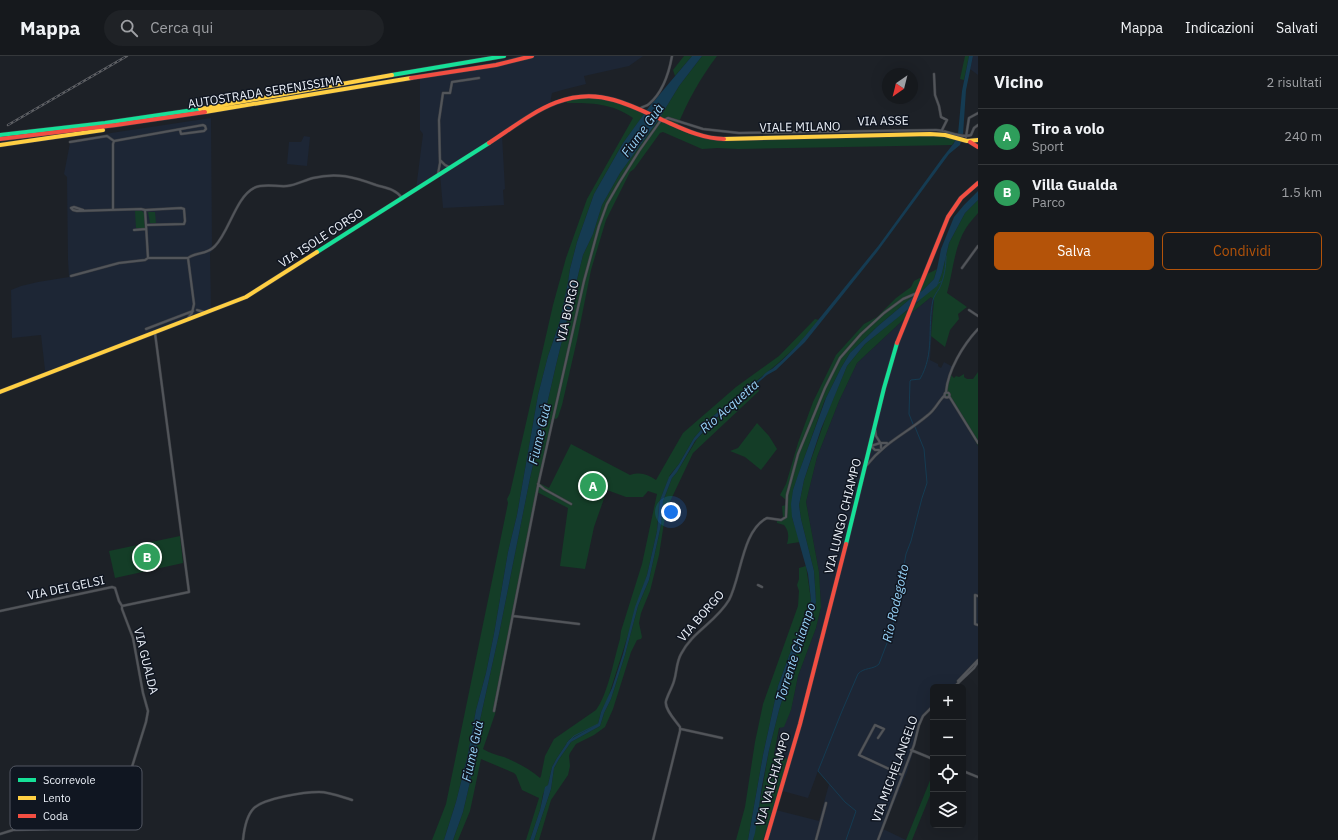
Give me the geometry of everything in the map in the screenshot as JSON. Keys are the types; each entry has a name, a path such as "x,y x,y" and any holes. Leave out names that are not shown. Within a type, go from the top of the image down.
{"main road":[{"name":"AUTOSTRADA SERENISSIMA","path":"0,135 105,123 191,110 504,56"},
{"name":"AUTOSTRADA SERENISSIMA","path":"0,139 117,126 188,115 496,65 532,56"},
{"name":"VIA ISOLE CORSO","path":"0,392 246,297 545,107 567,97 587,94 597,95 616,100 638,110"},
{"name":"VIALE MILANO","path":"638,110 695,134 720,139 930,134 978,140"},
{"path":"0,145 96,132 117,126"},
{"name":"VIALE MILANO","path":"967,139 978,147"},
{"path":"917,293 950,213 964,195 978,183"},
{"name":"VIA LUNGO CHIAMPO","path":"800,724 898,339 917,293"},
{"name":"VIA VALCHIAMPO","path":"766,840 800,724"}],"street":[{"path":"638,110 649,104 664,84 668,75 672,56"},
{"path":"934,74 935,95 941,117 947,120 942,130"},
{"path":"437,176 440,159 439,120 443,93 450,93 452,82 479,78"},
{"path":"967,139 969,118 978,113"},
{"name":"VIA ASSE","path":"662,120 668,118 703,129 739,133 942,130 967,139"},
{"name":"VIA BORGO","path":"494,711 538,484 584,281 599,226 607,204 619,183 639,151 662,120"},
{"path":"70,142 107,136 114,141 203,125 206,129 204,131 181,134 180,130"},
{"path":"967,139 971,135 974,128 978,125"},
{"path":"113,210 114,141"},
{"path":"440,159 447,166 452,166"},
{"path":"443,163 444,172"},
{"path":"439,168 444,172"},
{"path":"71,276 119,263 146,260 148,258 188,258 190,256 205,253 216,245 239,204 248,193 254,188 261,186 289,186 313,178 340,175 355,178 395,191 402,198"},
{"path":"83,210 74,207 71,208 74,211 181,208 185,211 184,224 146,225"},
{"path":"145,210 148,258"},
{"path":"134,230 146,229"},
{"path":"962,268 978,246"},
{"path":"184,321 193,311 194,304 188,258"},
{"name":"VIA BORGO","path":"681,729 667,709 666,704 683,650 693,636 710,623 728,600 748,541 758,525 768,518 781,520 785,519 787,515 786,503 788,489 798,454 823,392 840,358 861,334 884,313 903,299 917,293"},
{"path":"194,304 197,310 197,316"},
{"path":"197,310 203,312 213,310"},
{"path":"969,310 978,316"},
{"path":"193,311 197,316"},
{"path":"146,329 193,311"},
{"path":"866,465 888,443 930,414 946,392 962,348 978,329"},
{"path":"122,606 189,592 155,332"},
{"path":"946,392 978,443"},
{"path":"944,396 949,396"},
{"path":"875,428 876,439 880,443 881,447 880,450"},
{"path":"880,450 875,450 871,446 880,443 888,443"},
{"path":"538,484 571,504"},
{"path":"758,585 762,587"},
{"name":"VIA DEI GELSI","path":"0,611 112,587 115,588 118,601 122,606"},
{"path":"978,596 976,595 975,624 978,625"},
{"name":"VIA GUALDA","path":"122,606 133,638 143,693 148,711 146,722 131,766"},
{"path":"512,616 579,624"},
{"path":"956,684 974,668 978,661"},
{"name":"VIA MICHELANGELO","path":"878,840 923,716 930,709"},
{"path":"878,738 884,729 875,725 860,755 902,775"},
{"path":"653,840 681,729 722,738"},
{"path":"911,750 930,758"},
{"path":"966,772 978,777"},
{"path":"243,840 246,825 253,809 270,800 319,792 352,800"},
{"path":"816,840 826,804"},
{"name":"VIA GUALDA","path":"0,834 13,830"}],"shaded area":[{"path":"518,56 643,56 629,66 584,76 586,84 552,93 550,104 502,135 505,189 503,190 504,205 443,208 440,174 416,189 423,134 420,130 420,74 480,65"},
{"path":"973,56 978,56 978,75 970,69"},
{"path":"211,118 211,308 48,371 45,370 41,335 12,338 11,290 38,282 69,277 67,177 64,174 70,143 111,133"},
{"path":"304,136 310,137 307,166 287,164 289,142 301,142"},
{"path":"931,297 934,300 930,360 938,364 941,368 944,362 953,367 944,393 950,398 978,446 978,662 957,684 930,684 930,709 922,717 907,772 883,829 906,840 767,840 776,810 819,821 829,784 818,771 808,798 779,790 783,777 774,754 780,728 791,710 798,676 816,628 821,607 819,572 806,502 817,457 839,401 857,363 903,320"}],"green space":[{"path":"684,56 692,56 675,76 673,70"},
{"path":"702,56 717,56 705,72 685,108 677,127 695,134 718,139 937,134 957,138 952,145 702,149 663,132 660,133 634,169 630,172 606,220 591,270 562,405 558,417 556,419 552,418 539,483 549,488 571,444 630,475 644,474 656,480 683,433 736,387 779,356 815,319 819,320 798,345 776,365 712,417 694,438 679,464 670,475 659,503 657,531 647,575 608,698 601,712 598,724 569,740 552,767 548,785 543,794 540,810 530,840 526,840 539,798 522,790 514,773 481,759 470,811 458,840 453,840 463,812 476,756 478,729 499,634 530,478 583,255 593,234 602,205 620,173 659,119 679,86","holes":["607,490 626,497 643,497 648,491 657,494 642,564 621,631 607,686 596,710 554,739 545,756 540,778 518,763 483,749 495,714 537,492 568,508 560,566 585,569 594,527"]},
{"path":"965,56 969,56 964,80 960,79"},
{"path":"605,97 645,113 623,143 594,194 577,242 560,321 548,356 538,395 494,634 486,673 476,710 468,754 456,802 444,840 432,840 446,804 508,503 507,499 510,493 553,305 566,258 587,199 633,118 617,109 602,105 567,103 567,98"},
{"path":"978,200 978,213 966,228 959,243 947,293 967,307 958,314 959,319 950,330 945,347 931,336 934,300 931,297 903,320 857,363 839,401 817,457 806,502 819,572 821,607 816,628 798,676 791,710 784,727 779,728 774,754 788,759 763,840 753,840 769,750 779,710 798,648 803,640 816,602 814,571 799,505 804,480 828,411 847,366 865,344 899,316 913,307 939,279 942,273 949,243 965,213"},
{"path":"135,211 142,211 144,213 145,228 136,228"},
{"path":"148,212 155,212 156,223 150,223"},
{"path":"937,269 934,279 922,291 910,299 878,326 850,353 841,368 824,402 793,490 792,517 800,542 787,544 788,532 784,525 777,523 777,519 780,520 783,517 782,506 786,505 786,500 780,495 786,484 798,443 813,402 836,355 864,324 877,317 896,298 911,287 914,281"},
{"path":"978,372 978,446 950,398 944,393 951,375 954,378 964,374 964,377 967,379 973,379"},
{"path":"756,385 759,391 693,453 666,510 659,555 650,591 641,613 639,623 642,637 641,639 637,640 631,652 613,709 605,727 594,735 576,744 570,753 568,775 551,800 539,840 534,840 551,789 554,768 571,742 600,726 604,713 611,699 638,606 649,580 661,525 663,501 672,478 697,439 725,410"},
{"path":"757,423 769,436 777,449 761,470 745,457 730,451 738,448"},
{"path":"180,536 183,563 115,578 109,551"},
{"path":"806,566 811,600 807,614 793,645 778,686 763,755 748,840 736,840 745,807 755,742 763,704 798,606 799,591 797,585 799,579 799,568"},
{"path":"930,780 930,795 912,840 906,840"}],"water":[{"name":"Fiume Guà","path":"692,56 702,56 679,86 659,119 620,173 602,205 593,234 583,255 530,478 499,634 478,729 476,756 463,812 453,840 444,840 456,802 468,754 476,710 486,673 508,552 517,515 538,395 548,356 560,321 577,242 594,194 623,143 649,107"},
{"path":"969,56 973,56 966,90 963,135 960,145 949,154 877,252 805,342 776,370 767,375 715,419 695,441 672,478 663,501 661,525 649,580 638,606 611,699 604,713 600,726 571,742 559,759 554,768 551,789 534,840 530,840 540,810 545,787 548,785 552,767 569,740 598,724 601,712 612,688 623,654 635,607 647,575 657,531 660,500 669,477 679,464 694,438 712,417 772,369 806,335 879,245 954,143 958,134 962,91"},
{"path":"978,191 978,200 965,213 949,243 942,273 937,286 865,344 847,366 821,429 804,480 799,505 814,571 816,602 803,640 798,648 779,710 769,750 755,833 753,840 748,840 763,755 778,686 793,645 807,614 811,600 808,574 792,517 791,504 793,490 798,475 826,398 850,353 878,326 910,299 922,291 934,279 941,249 954,217"}],"waterway":[{"name":"Rio Rodegotto","path":"913,424 909,414 910,381 920,379 928,360 931,310 933,300 942,281 946,256"},
{"name":"Torrente Chiampo","path":"937,284 942,281"},
{"name":"Rio Rodegotto","path":"846,840 856,811 845,802 818,771 858,674 863,670 879,664 892,630 906,554 927,483 924,449 915,427"},
{"name":"Rio Acquetta","path":"567,743 574,736 598,724"}],"railway":[{"path":"8,125 127,56"}],"traffic: fast":[{"path":"392,75 504,56"},
{"path":"0,135 105,123 200,109"},
{"path":"317,252 489,143"},
{"path":"846,544 884,388 897,343"}],"traffic: slow":[{"path":"200,109 392,75"},
{"path":"205,112 411,78"},
{"path":"0,145 103,130"},
{"path":"724,139 930,134 945,135 967,141 978,140"},
{"path":"0,392 246,297 317,252"}],"traffic: jam":[{"path":"411,78 496,65 532,56"},
{"path":"489,143 518,123 548,106 563,100 596,96 634,107 693,133 716,139 724,139"},
{"path":"0,139 116,125 205,112"},
{"path":"970,142 978,147"},
{"path":"897,343 948,217 961,198 978,183"},
{"path":"766,840 800,724 846,544"}],"place":[{"name":"Tiro a volo","path":"593,486"},
{"name":"Villa Gualda","path":"147,557"}]}
